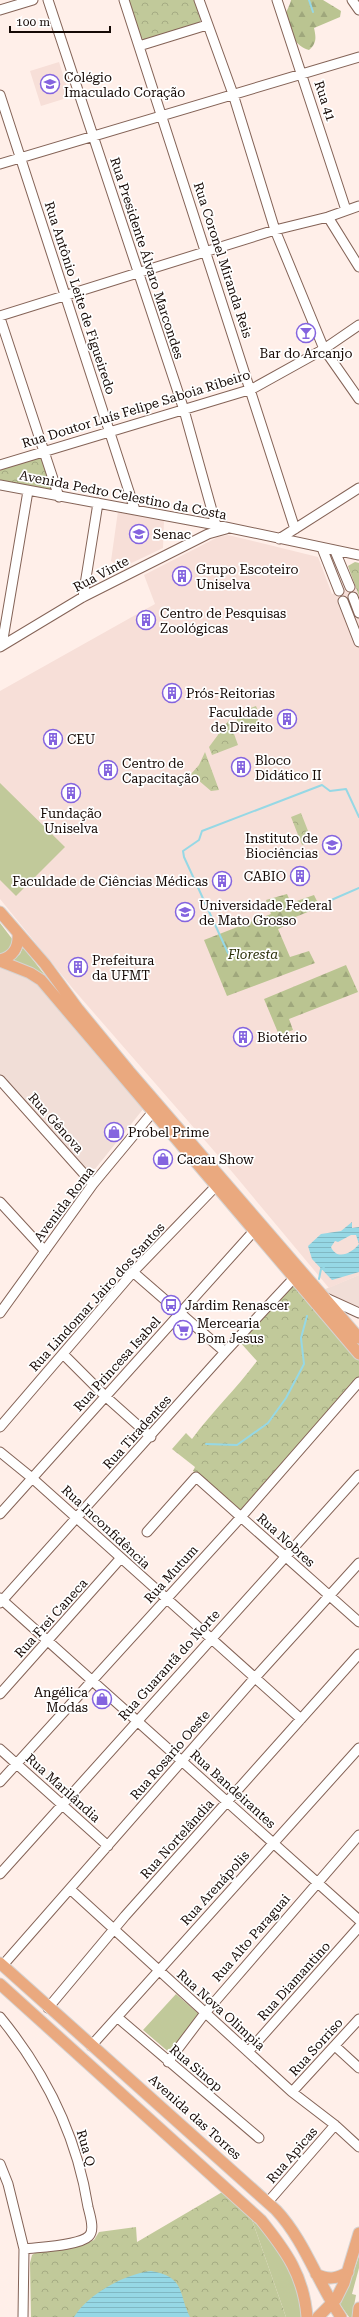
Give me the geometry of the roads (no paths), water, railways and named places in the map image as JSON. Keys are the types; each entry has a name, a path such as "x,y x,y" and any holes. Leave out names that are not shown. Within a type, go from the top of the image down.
{"main road":[{"path":"2,916 45,964 78,1009 129,1071 359,1338"},
{"path":"0,961 15,950 18,934"},
{"path":"0,961 30,973 40,980 152,1113 216,1186 253,1232 359,1354"},
{"name":"Avenida das Torres","path":"1,1964 48,2008 268,2202 298,2237 332,2304 341,2317"},
{"path":"0,1984 261,2220 281,2244 291,2262 305,2294 307,2317"},
{"path":"58,2036 65,2029 76,2032"},
{"path":"318,2317 332,2304 342,2288 359,2233"},
{"path":"316,2274 332,2278 348,2272"},
{"path":"358,2317 359,2308"}],"street":[{"path":"0,10 33,0"},
{"name":"Rua Presidente Álvaro Marcondes","path":"48,0 184,410 216,525"},
{"name":"Rua Coronel Miranda Reis","path":"124,0 163,115 204,252 298,527 298,535 304,544"},
{"path":"198,0 233,94 275,230 324,349 359,399"},
{"name":"Rua 41","path":"277,0 346,210"},
{"path":"352,0 359,10"},
{"path":"139,46 207,25"},
{"path":"0,164 359,57"},
{"name":"Rua Antônio Leite de Figueiredo","path":"0,95 135,510"},
{"path":"58,497 0,317 275,230 328,217 359,206"},
{"path":"328,217 359,267"},
{"name":"Rua Doutor Luís Felipe Saboia Ribeiro","path":"0,465 44,450 252,389 324,349 359,325"},
{"name":"Avenida Pedro Celestino da Costa","path":"0,485 241,530"},
{"path":"279,539 359,488"},
{"path":"4,641 28,491"},
{"path":"83,597 98,503"},
{"name":"Rua Vinte","path":"4,641 83,597 217,530 241,530"},
{"path":"241,530 359,556"},
{"path":"322,548 339,591"},
{"path":"335,551 350,587"},
{"path":"353,596 359,613"},
{"path":"343,601 359,642"},
{"name":"Rua Gênova","path":"0,1080 93,1184"},
{"name":"Avenida Roma","path":"0,1313 93,1184 152,1113"},
{"name":"Rua Lindomar Jairo dos Santos","path":"0,1427 133,1272 216,1186"},
{"path":"0,1202 45,1251"},
{"name":"Rua Princesa Isabel","path":"0,1514 253,1232"},
{"path":"133,1272 225,1352"},
{"name":"Rua Tiradentes","path":"1,1600 151,1437 225,1352 294,1278"},
{"path":"323,1296 359,1313"},
{"path":"63,1354 105,1396 151,1437"},
{"name":"Rua Mutum","path":"0,1782 241,1517 359,1383"},
{"name":"Rua Inconfidência","path":"0,1452 32,1478 120,1559 301,1719"},
{"name":"Rua Guarantã do Norte","path":"0,1874 136,1720 359,1475"},
{"name":"Rua Nobres","path":"147,1532 196,1477 359,1622"},
{"name":"Rua Frei Caneca","path":"0,1694 120,1559"},
{"name":"Rua Rosario Oeste","path":"1,1964 70,1889 328,1595 359,1563"},
{"name":"Rua Bandeirantes","path":"1,1600 359,1920"},
{"name":"Rua Nortelândia","path":"48,2008 227,1802 359,1654"},
{"name":"Rua Arenápolis","path":"91,2046 359,1748"},
{"name":"Rua Marilândia","path":"0,1749 108,1846"},
{"name":"Rua Alto Paraguai","path":"168,2062 205,2013 359,1834"},
{"name":"Rua Nova Olimpia","path":"70,1889 114,1931 292,2092 335,2125 359,2147"},
{"name":"Rua Diamantino","path":"248,2052 359,1927"},
{"name":"Rua Q","path":"0,2017 26,2052 58,2108 70,2136 88,2203 92,2231 90,2235 81,2241 24,2249"},
{"name":"Rua Sinop","path":"117,2017 259,2138"},
{"name":"Rua Sorriso","path":"292,2092 359,2019"},
{"path":"335,2046 359,2068"},
{"name":"Rua Apicas","path":"268,2202 335,2125"},
{"path":"0,2164 8,2184 24,2249 23,2317"}],"water":[{"path":"352,1222 352,1228 359,1227 359,1244 359,1272 332,1280 312,1259 308,1246 321,1234 341,1231","holes":["351,1235 356,1235 359,1244 349,1253 341,1255 337,1254 331,1247 335,1241 338,1242"]},
{"path":"151,2271 170,2277 176,2282 190,2317 74,2317 88,2301 108,2286 130,2276"}],"waterway":[{"path":"309,0 313,12"},
{"path":"228,953 184,857 183,851 199,840 202,831 322,785 330,791 346,789 359,817"},
{"path":"329,901 359,888"},
{"path":"319,1279 321,1269 324,1268"},
{"path":"206,1444 237,1445 268,1423 286,1398 304,1364 301,1338 307,1316"}],"place":[{"name":"Colégio Imaculado Coração","path":"50,84"},
{"name":"Bar do Arcanjo","path":"306,333"},
{"name":"Senac","path":"139,534"},
{"name":"Grupo Escoteiro Uniselva","path":"182,576"},
{"name":"Centro de Pesquisas Zoológicas","path":"146,620"},
{"name":"Prós-Reitorias","path":"172,693"},
{"name":"Faculdade de Direito","path":"287,719"},
{"name":"CEU","path":"53,739"},
{"name":"Bloco Didático II","path":"241,767"},
{"name":"Centro de Capacitação","path":"108,770"},
{"name":"Fundação Uniselva","path":"71,793"},
{"name":"Instituto de Biociências","path":"332,845"},
{"name":"CABIO","path":"300,876"},
{"name":"Faculdade de Ciências Médicas","path":"222,881"},
{"name":"Universidade Federal de Mato Grosso","path":"185,912"},
{"name":"Prefeitura da UFMT","path":"78,967"},
{"name":"Biotério","path":"243,1037"},
{"name":"Probel Prime","path":"114,1132"},
{"name":"Cacau Show","path":"163,1159"},
{"name":"Jardim Renascer","path":"171,1305"},
{"name":"Mercearia Bom Jesus","path":"183,1330"},
{"name":"Angélica Modas","path":"102,1699"}],"park label":[{"name":"Floresta","path":"253,954"}]}
